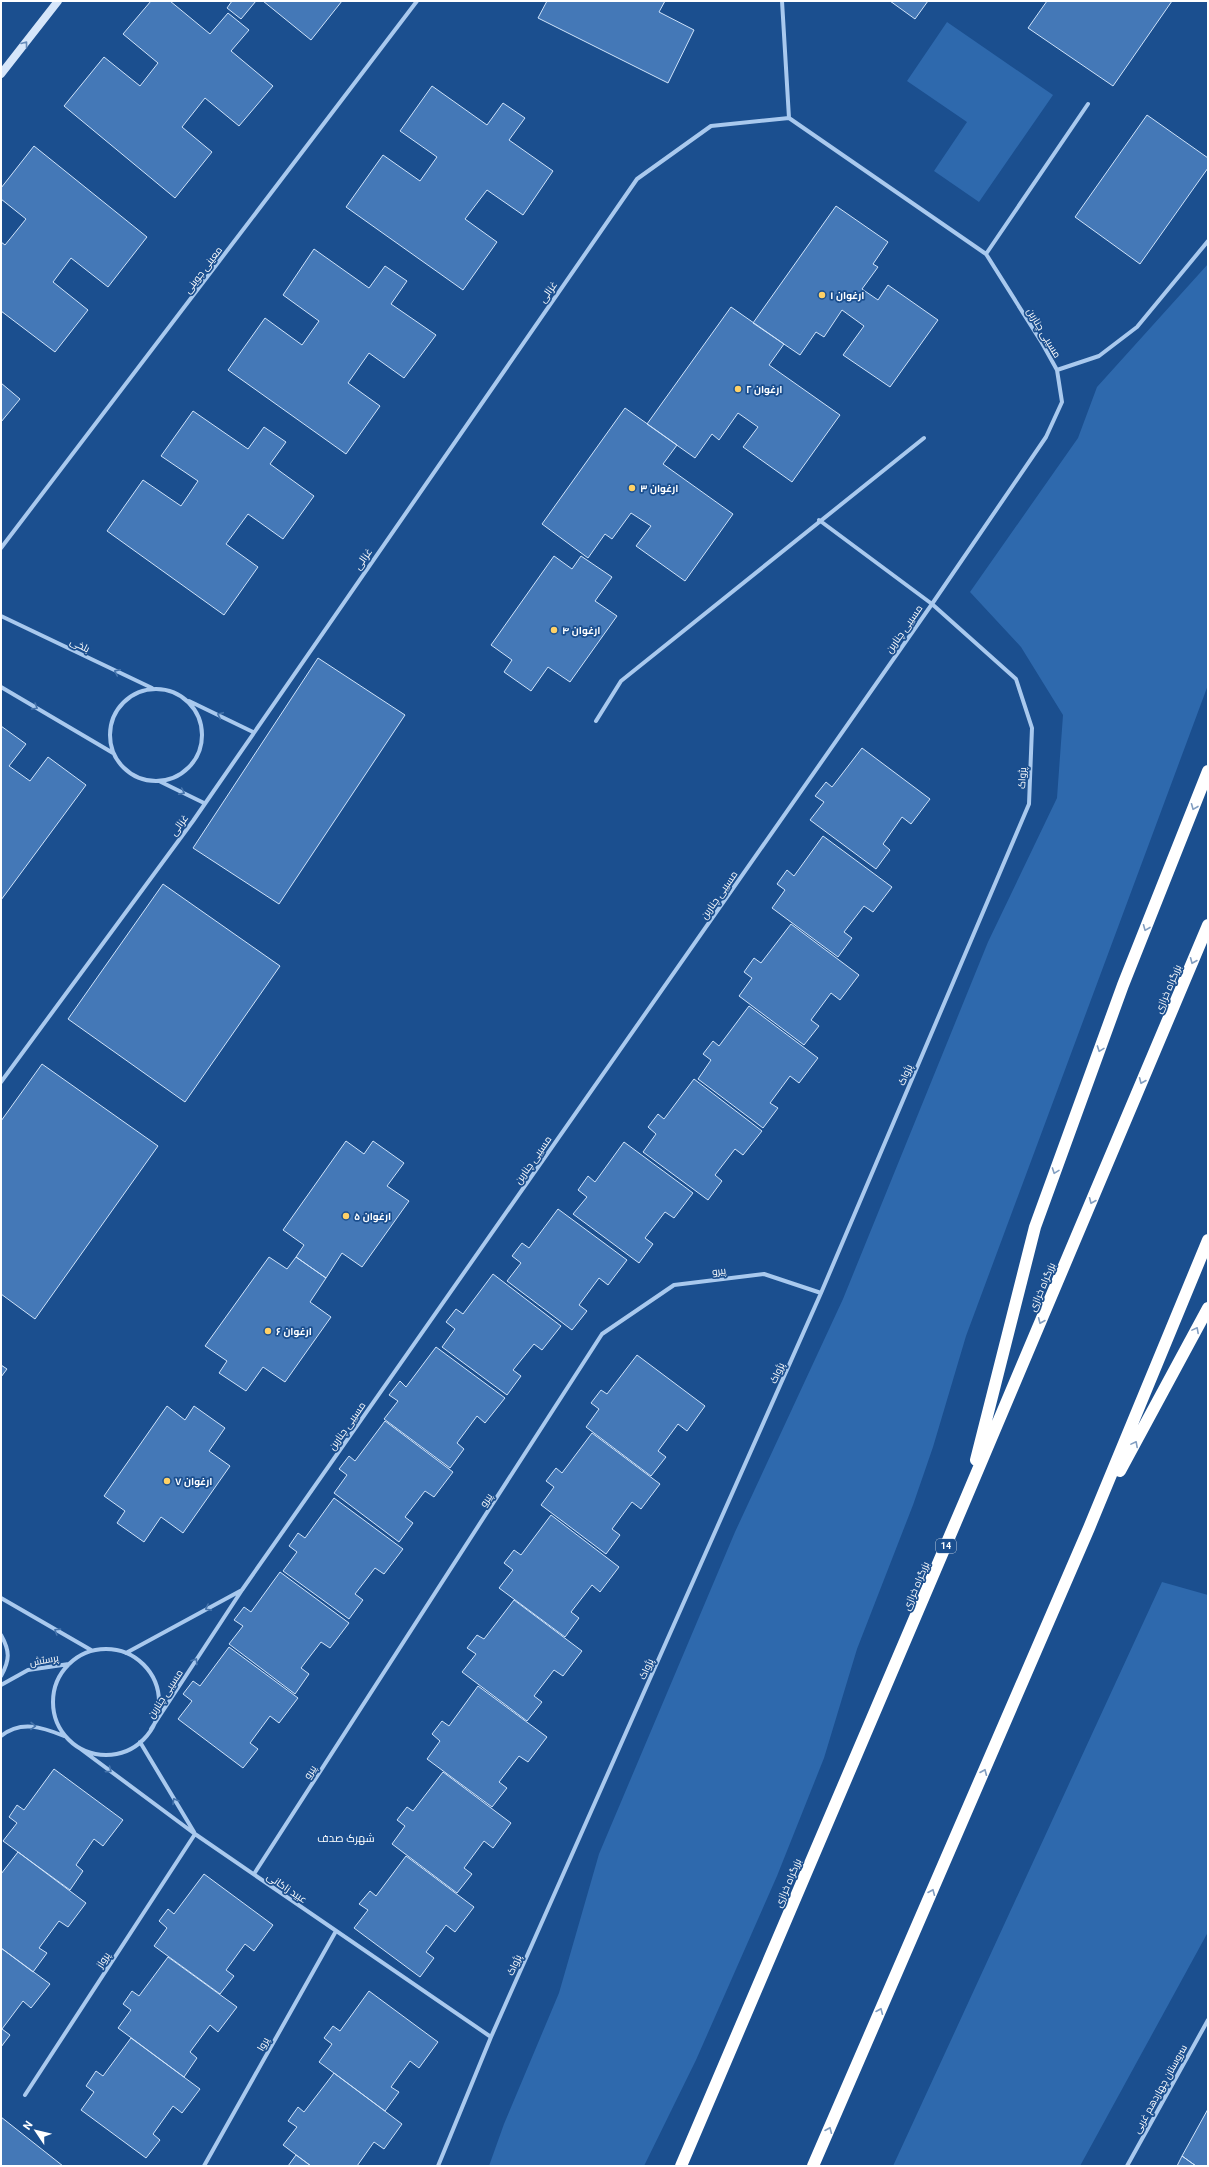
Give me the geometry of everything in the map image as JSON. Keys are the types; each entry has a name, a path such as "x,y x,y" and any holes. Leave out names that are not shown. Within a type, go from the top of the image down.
{"highway":[{"path":"966,1498 1035,1227 1123,985 1208,770"},
{"name":"بزرگراه خرازی","path":"681,2166 966,1498 1208,925"},
{"path":"813,2166 1089,1528 1208,1240"},
{"path":"1089,1528 1208,1308"}],"street":[{"path":"1,74 58,1"},
{"name":"معینی جوینی","path":"1,548 417,1"},
{"path":"782,1 789,118"},
{"path":"986,254 1088,104"},
{"name":"مسیبی چناربن","path":"151,1729 242,1590 932,604 1046,437 1062,402 1057,370 1042,343 986,254 789,118"},
{"name":"غزالی","path":"1,1082 204,803 637,179 711,126 789,118"},
{"path":"1057,370 1099,356 1137,326 1208,241"},
{"path":"596,721 621,681 819,520 924,438"},
{"name":"پژواک","path":"438,2166 491,2037 820,1293 1029,804 1032,728 1016,679 932,604 819,520"},
{"name":"بلخی","path":"1,616 152,688"},
{"path":"1,687 113,753"},
{"path":"186,700 196,711 202,726 202,741 197,756 188,769 176,777 161,781 146,781 132,775 121,766 113,753 109,739 110,724 116,711 125,700 138,692 152,688 164,689 176,693 186,700 254,732"},
{"path":"161,781 204,803"},
{"name":"پیرو","path":"254,1874 602,1334 674,1285 764,1274 820,1293"},
{"path":"126,1653 242,1590"},
{"path":"1,1598 91,1650"},
{"path":"1,1635 8,1648 7,1665 1,1676"},
{"path":"109,1648 126,1653 142,1663 152,1677 158,1694 157,1712 151,1729 140,1742 126,1751 109,1754 93,1753 78,1747 65,1736 56,1722 52,1705 54,1688 62,1671 75,1658 91,1650 109,1648"},
{"name":"پرستش","path":"1,1685 28,1670 70,1664"},
{"path":"1,1736 9,1730 23,1726 40,1726 65,1736"},
{"path":"140,1742 195,1834"},
{"name":"عبید زاکانی","path":"78,1747 195,1834 491,2037"},
{"name":"پرواز","path":"25,2095 195,1834"},
{"name":"پروا","path":"204,2166 336,1931"},
{"name":"سروستان چهاردهم غربی","path":"1127,2166 1208,2020"},
{"path":"677,2166 690,2143"}],"shaded area":[{"path":"947,22 1053,95 979,202 934,171 967,122 907,81"},
{"path":"1208,264 1208,685 966,1336 933,1447 913,1505 857,1649 824,1758 777,1876 696,2060 644,2166 489,2166 504,2124 559,1993 599,1854 735,1532 843,1299 988,942 1057,798 1063,715 1021,647 970,592 1078,438 1097,387"},
{"path":"1162,1582 1208,1595 1208,1932 1080,2166 893,2166"}],"building":[{"path":"151,1 170,1 210,34 228,13 249,30 231,51 273,86 239,126 205,98 182,127 212,152 175,198 64,106 104,57 140,86 158,63 123,34"},
{"path":"232,1 256,1 241,19 227,8"},
{"path":"263,1 342,1 311,40"},
{"path":"547,1 665,1 659,12 694,30 668,83 538,18"},
{"path":"890,1 928,1 915,19"},
{"path":"1047,1 1172,1 1113,86 1028,28"},
{"path":"432,86 487,125 503,103 525,118 509,140 553,171 523,215 487,190 465,219 497,242 463,290 346,207 383,155 420,181 437,157 400,131"},
{"path":"1147,115 1208,158 1208,168 1140,264 1075,217"},
{"path":"34,146 147,237 108,287 71,258 53,282 88,310 55,352 1,311 1,242 5,245 26,219 1,199 1,188"},
{"name":"ارغوان ۱","path":"836,206 888,242 873,264 878,267 862,289 878,300 888,285 938,320 890,387 843,355 864,326 842,310 824,337 816,332 800,355 753,323"},
{"path":"314,249 369,288 385,266 407,281 391,304 436,335 404,378 369,353 348,383 380,406 346,454 228,370 265,318 302,345 319,321 283,295"},
{"name":"ارغوان ۲","path":"731,307 784,344 769,365 840,415 792,482 743,447 758,427 738,413 719,440 712,434 695,458 647,424"},
{"path":"1,383 20,399 1,422"},
{"name":"ارغوان ۳","path":"625,408 677,445 663,464 733,514 685,581 636,546 651,526 631,513 612,539 605,534 588,558 542,524"},
{"path":"193,411 248,449 264,427 286,442 270,464 314,496 283,539 248,514 226,544 258,567 224,615 107,531 143,480 181,506 198,481 161,456"},
{"name":"ارغوان ۴","path":"554,556 572,569 581,556 612,577 595,601 617,616 570,682 548,667 531,691 504,672 512,660 491,645"},
{"path":"318,658 405,715 279,904 193,848"},
{"path":"1,726 26,744 9,766 30,781 48,757 86,785 1,900"},
{"path":"862,748 930,799 911,824 902,817 883,844 890,850 876,869 810,820 824,802 815,796 826,782 832,787"},
{"path":"823,836 892,887 873,912 864,906 844,932 852,938 838,957 772,908 785,890 777,884 787,870 794,876"},
{"path":"163,884 280,966 185,1102 68,1019"},
{"path":"791,924 859,975 840,1000 831,993 811,1020 819,1026 804,1045 739,996 752,978 744,972 754,958 761,963"},
{"path":"749,1006 818,1058 799,1083 790,1076 770,1103 778,1108 763,1128 698,1079 711,1060 703,1054 713,1041 719,1046"},
{"path":"42,1064 158,1146 35,1319 1,1294 1,1121"},
{"path":"694,1079 762,1131 743,1155 735,1149 715,1175 722,1181 708,1200 643,1152 656,1134 648,1127 658,1114 664,1119"},
{"name":"ارغوان ۵","path":"346,1141 364,1154 373,1141 404,1163 387,1186 409,1201 362,1267 342,1253 326,1278 296,1257 304,1245 283,1230"},
{"path":"624,1142 693,1193 674,1218 665,1212 645,1238 653,1244 639,1263 573,1214 587,1197 578,1190 588,1176 595,1182"},
{"path":"558,1209 627,1260 608,1285 599,1278 579,1305 587,1311 572,1330 507,1281 521,1263 512,1256 522,1243 529,1248"},
{"name":"ارغوان ۶","path":"269,1257 287,1269 296,1257 326,1278 310,1302 331,1317 285,1382 263,1367 246,1391 219,1373 227,1361 205,1346"},
{"path":"493,1274 561,1326 542,1350 534,1344 513,1370 521,1376 507,1395 442,1347 455,1329 446,1322 456,1309 463,1314"},
{"path":"436,1347 505,1398 485,1423 477,1416 457,1443 464,1449 450,1468 384,1419 398,1401 389,1395 400,1381 406,1387"},
{"path":"637,1355 705,1406 687,1431 678,1424 658,1451 666,1457 651,1476 586,1427 599,1409 591,1403 601,1390 607,1394"},
{"path":"1,1365 7,1369 1,1377"},
{"name":"ارغوان ۷","path":"167,1406 185,1420 194,1406 225,1428 209,1451 230,1466 183,1533 161,1517 144,1542 117,1523 125,1511 104,1496"},
{"path":"385,1421 453,1472 434,1497 425,1491 405,1517 413,1523 399,1542 334,1493 347,1475 339,1469 349,1456 355,1461"},
{"path":"592,1433 660,1484 641,1509 632,1502 612,1529 620,1535 606,1554 541,1505 554,1487 546,1481 556,1468 562,1473"},
{"path":"334,1498 403,1549 384,1574 375,1568 355,1594 363,1600 349,1619 283,1571 297,1552 289,1546 298,1533 305,1538"},
{"path":"551,1515 619,1567 600,1592 592,1585 571,1612 579,1618 565,1637 499,1588 513,1570 504,1563 514,1550 521,1555"},
{"path":"280,1572 349,1623 330,1648 321,1642 301,1668 309,1674 295,1694 229,1644 243,1626 234,1620 244,1607 251,1612"},
{"path":"514,1600 582,1651 563,1676 554,1670 534,1696 542,1702 527,1721 462,1672 476,1654 467,1648 477,1635 484,1639"},
{"path":"229,1647 298,1698 279,1723 270,1716 250,1743 258,1749 243,1768 178,1719 192,1701 183,1694 193,1681 200,1686"},
{"path":"478,1686 547,1737 528,1762 519,1756 499,1782 507,1788 492,1807 427,1759 440,1741 432,1734 442,1721 449,1726"},
{"path":"54,1769 123,1820 103,1846 94,1839 76,1865 83,1871 70,1890 3,1841 17,1823 9,1817 17,1805 24,1810"},
{"path":"443,1772 511,1823 493,1848 484,1841 464,1868 472,1874 457,1893 392,1844 405,1826 397,1820 407,1807 413,1811"},
{"path":"18,1852 86,1903 68,1927 59,1921 39,1948 47,1953 33,1972 1,1948 1,1874"},
{"path":"406,1856 474,1907 455,1932 446,1925 426,1952 434,1958 420,1977 354,1928 368,1910 359,1904 370,1891 376,1896"},
{"path":"204,1874 273,1925 254,1951 245,1944 226,1970 234,1976 220,1994 154,1946 167,1928 159,1921 168,1909 174,1914"},
{"path":"1,1948 50,1984 31,2008 23,2001 2,2029 10,2035 1,2047"},
{"path":"168,1957 237,2007 218,2032 210,2025 190,2052 197,2058 184,2077 118,2028 131,2010 123,2004 132,1991 139,1996"},
{"path":"369,1991 438,2042 419,2068 410,2061 391,2087 399,2092 385,2111 319,2062 332,2044 324,2038 333,2026 340,2031"},
{"path":"131,2038 200,2089 182,2113 173,2106 153,2134 160,2140 146,2158 81,2110 94,2092 86,2086 96,2071 103,2076"},
{"path":"334,2073 402,2124 384,2149 374,2142 357,2166 311,2166 283,2145 297,2127 288,2121 298,2107 304,2112"},
{"path":"1208,2109 1208,2166 1196,2166 1182,2156"},
{"path":"1,2117 63,2166 1,2166"},
{"path":"296,2155 311,2166 288,2166"},
{"path":"1182,2156 1196,2166 1177,2166"}],"place":[{"name":"ارغوان ۱","path":"822,295"},
{"name":"ارغوان ۲","path":"738,389"},
{"name":"ارغوان ۳","path":"632,488"},
{"name":"ارغوان ۴","path":"554,630"},
{"name":"ارغوان ۵","path":"346,1216"},
{"name":"ارغوان ۶","path":"268,1331"},
{"name":"ارغوان ۷","path":"167,1481"}],"district":[{"name":"شهرک صدف","path":"346,1838"}]}
